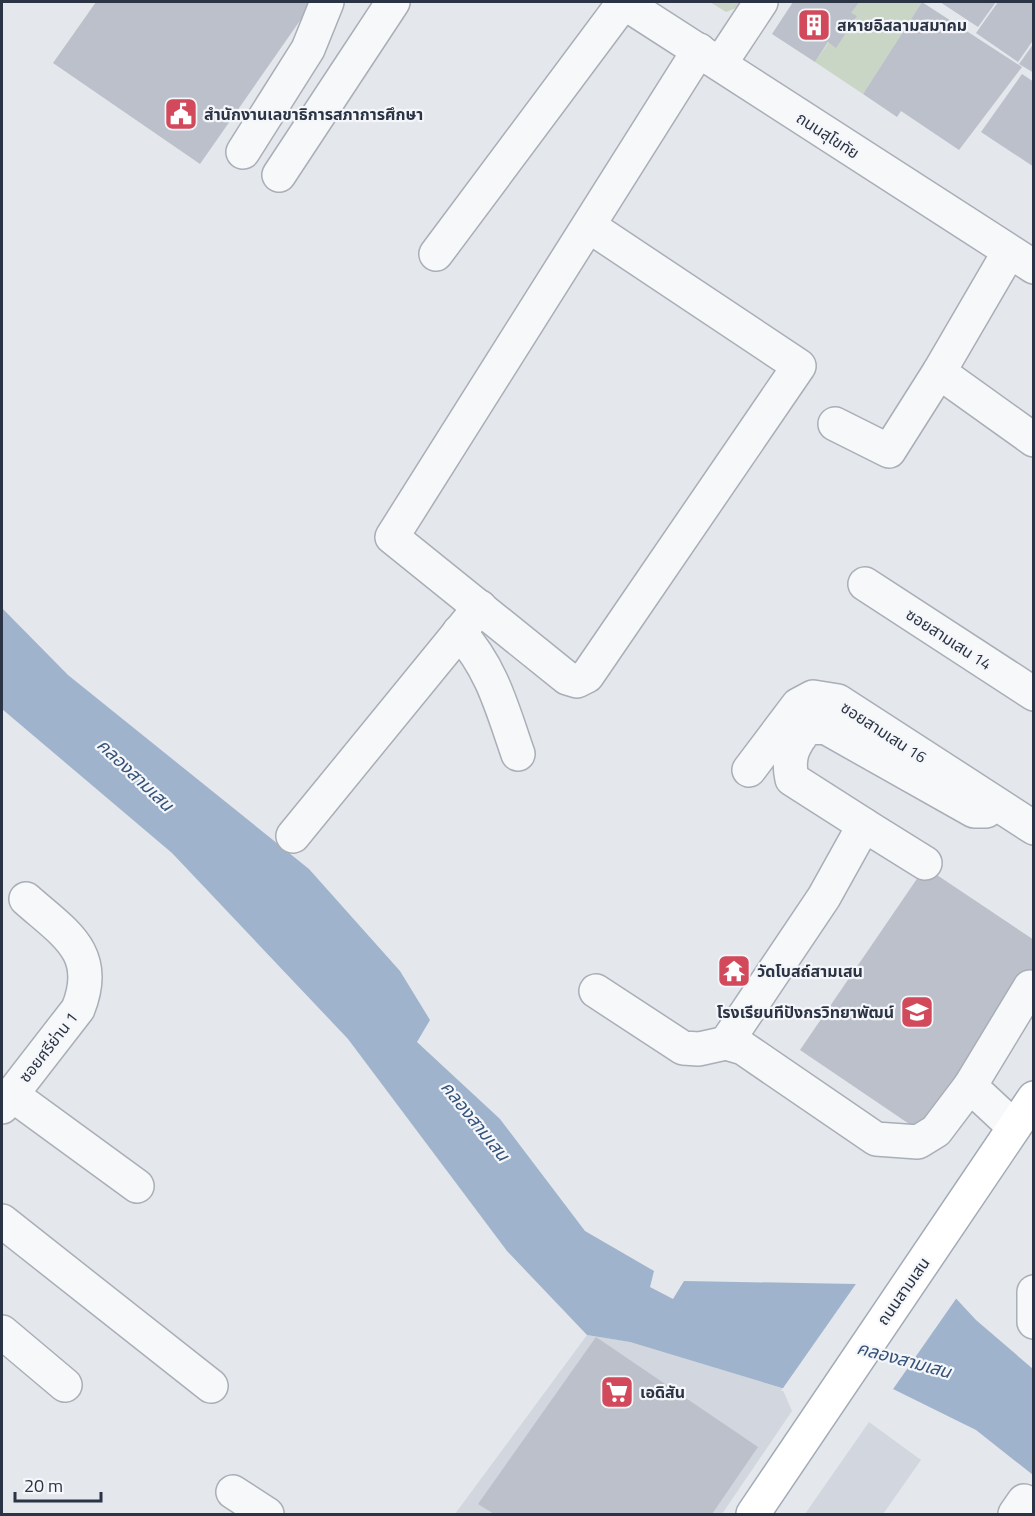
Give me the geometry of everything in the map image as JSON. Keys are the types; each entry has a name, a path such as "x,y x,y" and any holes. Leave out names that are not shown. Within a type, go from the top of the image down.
{"main road":[{"name":"ถนนสามเสน","path":"753,1515 796,1447 1034,1098"}],"street":[{"path":"243,152 308,49 327,2"},
{"path":"279,175 393,2"},
{"path":"436,254 623,2"},
{"name":"ถนนสุโขทัย","path":"623,2 1027,261"},
{"path":"589,226 799,366 587,676 577,681 567,678 392,537 589,226 709,57 761,2"},
{"path":"835,424 889,451 939,372 1027,261"},
{"path":"939,372 1034,440"},
{"name":"ซอยสามเสน 14","path":"866,584 1034,694"},
{"path":"293,836 480,607"},
{"path":"459,632 478,652 494,686 518,754"},
{"name":"ซอยสามเสน 16","path":"750,770 798,705 813,697 838,701 1034,828"},
{"path":"925,863 792,779 788,763 794,743 807,728 825,728 975,811 986,811 996,804"},
{"path":"726,1043 824,897 864,825"},
{"name":"ซอยศรีย่าน 1","path":"6,1100 78,1009 85,991 85,967 78,945 27,899"},
{"path":"596,991 683,1048 699,1048 726,1043 751,1053 876,1139 918,1142 936,1131 970,1086 1030,987"},
{"path":"970,1086 1014,1127"},
{"path":"6,1100 137,1186"},
{"path":"2,1221 211,1386"},
{"path":"1034,1292 1034,1322"},
{"path":"2,1332 65,1385"},
{"path":"233,1492 267,1515"}],"shaded area":[{"name":"เอดิสัน","path":"587,1335 630,1342 782,1388 792,1411 722,1514 455,1514"},
{"path":"869,1422 921,1460 883,1514 805,1514"}],"green space":[{"path":"710,2 740,2 736,8 726,12"},
{"path":"857,2 922,2 863,94 815,62"}],"water":[{"name":"คลองสามเสน","path":"2,608 68,675 309,869 400,971 430,1020 417,1042 500,1119 585,1231 654,1271 650,1287 673,1299 684,1281 856,1284 950,1292 976,1320 1033,1369 1033,1475 976,1430 893,1389 782,1388 630,1342 587,1335 507,1251 348,1039 172,853 2,709"}],"pier":[{"path":"858,1281 950,1289 958,1296 891,1392 781,1391"}],"building":[{"name":"สำนักงานเลขาธิการสภาการศึกษา","path":"96,2 313,2 200,164 53,63"},
{"name":"สหายอิสลามสมาคม","path":"793,2 859,2 851,13 857,16 836,48 828,42 815,62 772,34"},
{"path":"922,2 1022,67 959,150 901,111 897,117 863,94"},
{"path":"940,2 996,2 978,27"},
{"path":"998,2 1034,2 1034,39 1018,62 976,33"},
{"path":"1034,43 1034,73 1019,64"},
{"path":"1022,74 1034,82 1034,167 981,132"},
{"name":"โรงเรียนทีปังกรวิทยาพัฒน์","path":"925,867 1034,940 1034,975 924,1134 800,1050"},
{"name":"เอดิสัน","path":"596,1337 758,1447 712,1514 494,1514 478,1504"}],"place":[{"name":"สหายอิสลามสมาคม","path":"814,25"},
{"name":"สำนักงานเลขาธิการสภาการศึกษา","path":"181,114"},
{"name":"วัดโบสถ์สามเสน","path":"734,971"},
{"name":"โรงเรียนทีปังกรวิทยาพัฒน์","path":"917,1012"},
{"name":"เอดิสัน","path":"617,1392"}]}
